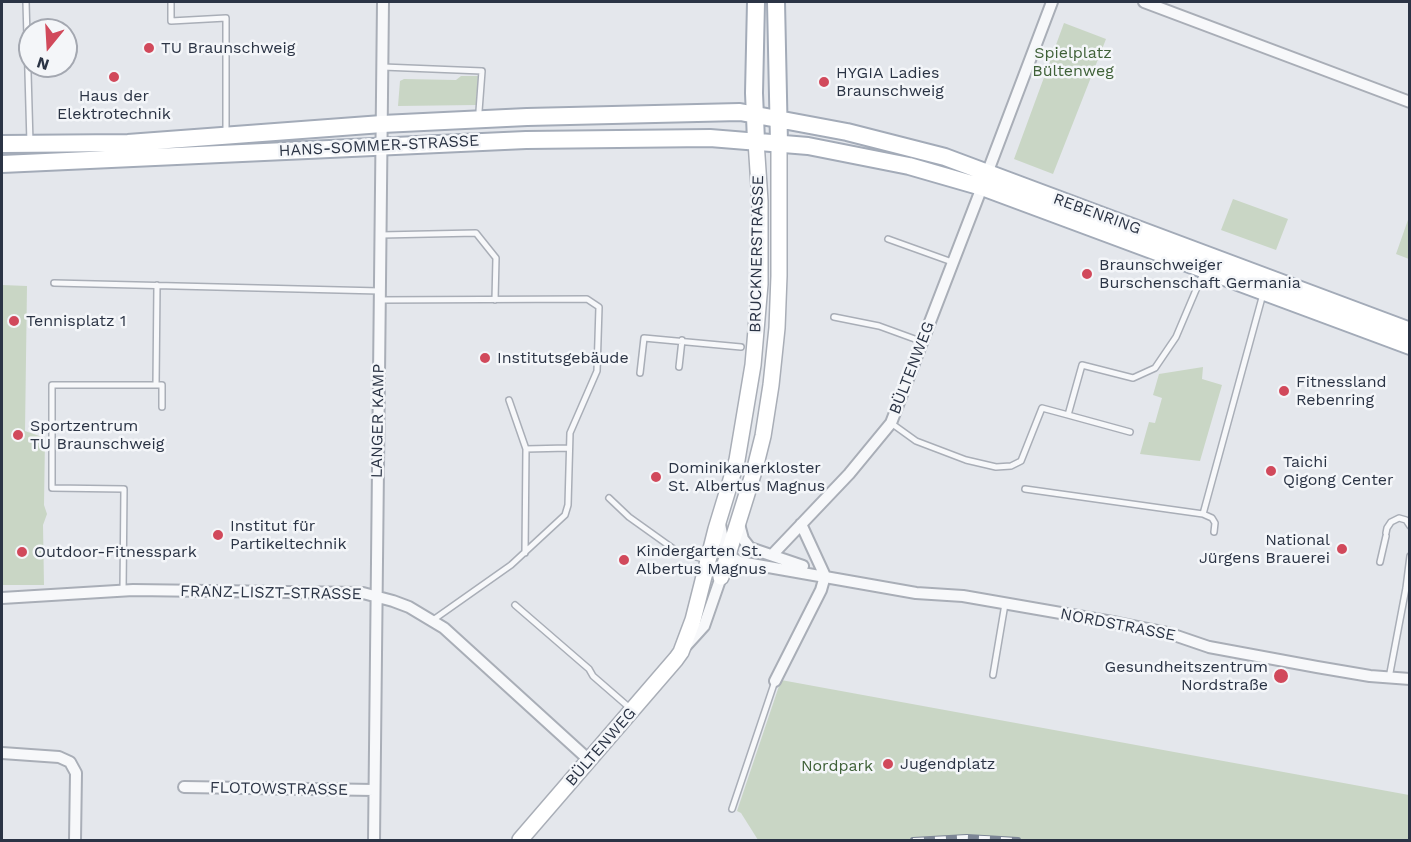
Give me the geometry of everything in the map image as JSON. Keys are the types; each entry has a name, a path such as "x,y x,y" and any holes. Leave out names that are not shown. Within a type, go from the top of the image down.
{"main road":[{"path":"756,2 756,141"},
{"path":"776,2 779,143"},
{"name":"HANS-SOMMER-STRASSE","path":"2,144 128,143 382,124 723,111 778,118"},
{"name":"REBENRING","path":"778,118 883,141 988,171 1410,346"},
{"name":"HANS-SOMMER-STRASSE","path":"2,164 603,138 689,138 779,143"},
{"name":"BRUCKNERSTRASSE","path":"704,577 737,459 757,332 760,294 760,209 756,141"},
{"name":"REBENRING","path":"779,143 813,147 909,166 982,188 1205,270 1265,285 1410,331"},
{"name":"BRUCKNERSTRASSE","path":"731,553 763,436 773,368 779,276 779,143"},
{"name":"BÜLTENWEG","path":"721,577 731,553"},
{"name":"BÜLTENWEG","path":"520,840 681,652 698,604 704,577"}],"street":[{"name":"LANGER KAMP","path":"374,840 383,2"},
{"path":"988,171 1052,2"},
{"path":"1144,2 1410,102"},
{"name":"BÜLTENWEG","path":"772,555 849,474 891,423 982,188"},
{"path":"721,512 720,528 731,553 741,547 750,548"},
{"path":"738,521 743,540 750,548"},
{"path":"775,681 821,590 825,576 801,524"},
{"name":"NORDSTRASSE","path":"750,548 825,576"},
{"name":"BÜLTENWEG","path":"704,577 716,558 731,553"},
{"name":"NORDSTRASSE","path":"731,553 825,576 916,593 963,596 1168,633 1209,647 1233,652 1349,673 1410,679"},
{"name":"BÜLTENWEG","path":"681,652 704,626 721,577"},
{"name":"FRANZ-LISZT-STRASSE","path":"2,598 123,591 363,593 376,596 409,607 433,620 589,760"},
{"path":"2,753 59,757 70,762 76,773 75,840"},
{"name":"FLOTOWSTRASSE","path":"184,787 374,790"}],"lane":[{"path":"26,2 27,18"},
{"path":"171,2 171,21 226,18 226,137"},
{"path":"382,67 482,71 479,111"},
{"path":"29,78 30,144"},
{"path":"381,235 476,233 496,258 495,300"},
{"path":"888,239 952,262"},
{"path":"1068,415 1083,365 1133,378 1155,368 1176,337 1205,270"},
{"path":"54,283 158,285 495,300 587,299 599,307 597,371 570,434 568,505 565,515 525,553 471,595 433,620"},
{"path":"156,385 158,285"},
{"path":"1203,514 1265,285"},
{"path":"834,317 879,326 923,342"},
{"path":"640,373 644,338 741,347"},
{"path":"679,367 682,340"},
{"path":"123,591 124,489 52,488 52,385 162,385 162,407"},
{"path":"509,400 526,449 525,553"},
{"path":"891,423 916,441 966,460 996,466 1011,466 1021,461 1042,408 1130,432"},
{"path":"526,449 568,448"},
{"path":"1025,489 1203,514 1212,518 1215,523 1214,532"},
{"path":"609,498 629,517 678,552 708,561"},
{"path":"1380,562 1387,528 1391,522 1399,518 1406,520 1410,526"},
{"path":"1389,678 1407,592 1410,556"},
{"path":"993,675 1005,604"},
{"path":"515,605 589,669 593,676 632,711"},
{"path":"732,809 775,681"}],"green space":[{"name":"Spielplatz Bültenweg","path":"1064,23 1106,39 1053,174 1014,159"},
{"path":"461,76 478,76 476,105 398,106 400,81 404,79 456,80"},
{"path":"1233,199 1288,219 1276,250 1221,230"},
{"path":"1409,217 1410,259 1396,254"},
{"name":"Sportzentrum TU Braunschweig","path":"2,285 27,286 25,431 45,438 44,505 47,514 43,525 44,585 2,585"},
{"path":"1203,367 1202,379 1222,385 1200,461 1140,454 1149,422 1155,423 1162,398 1153,395 1159,374"},
{"name":"Nordpark","path":"781,680 1409,795 1410,840 758,840 741,813 737,811"}],"railway":[{"path":"913,840 967,837 1018,840"}],"place":[{"name":"TU Braunschweig","path":"149,48"},
{"name":"Haus der Elektrotechnik","path":"114,77"},
{"name":"HYGIA Ladies Braunschweig","path":"824,82"},
{"name":"Braunschweiger Burschenschaft Germania","path":"1087,274"},
{"name":"Tennisplatz 1","path":"14,321"},
{"name":"Institutsgebäude","path":"485,358"},
{"name":"Fitnessland Rebenring","path":"1284,391"},
{"name":"Sportzentrum TU Braunschweig","path":"18,435"},
{"name":"Taichi Qigong Center","path":"1271,471"},
{"name":"Dominikanerkloster St. Albertus Magnus","path":"656,477"},
{"name":"Institut für Partikeltechnik","path":"218,535"},
{"name":"National Jürgens Brauerei","path":"1342,549"},
{"name":"Outdoor-Fitnesspark","path":"22,552"},
{"name":"Kindergarten St. Albertus Magnus","path":"624,560"},
{"name":"Gesundheitszentrum Nordstraße","path":"1281,676"},
{"name":"Jugendplatz","path":"888,764"}]}
